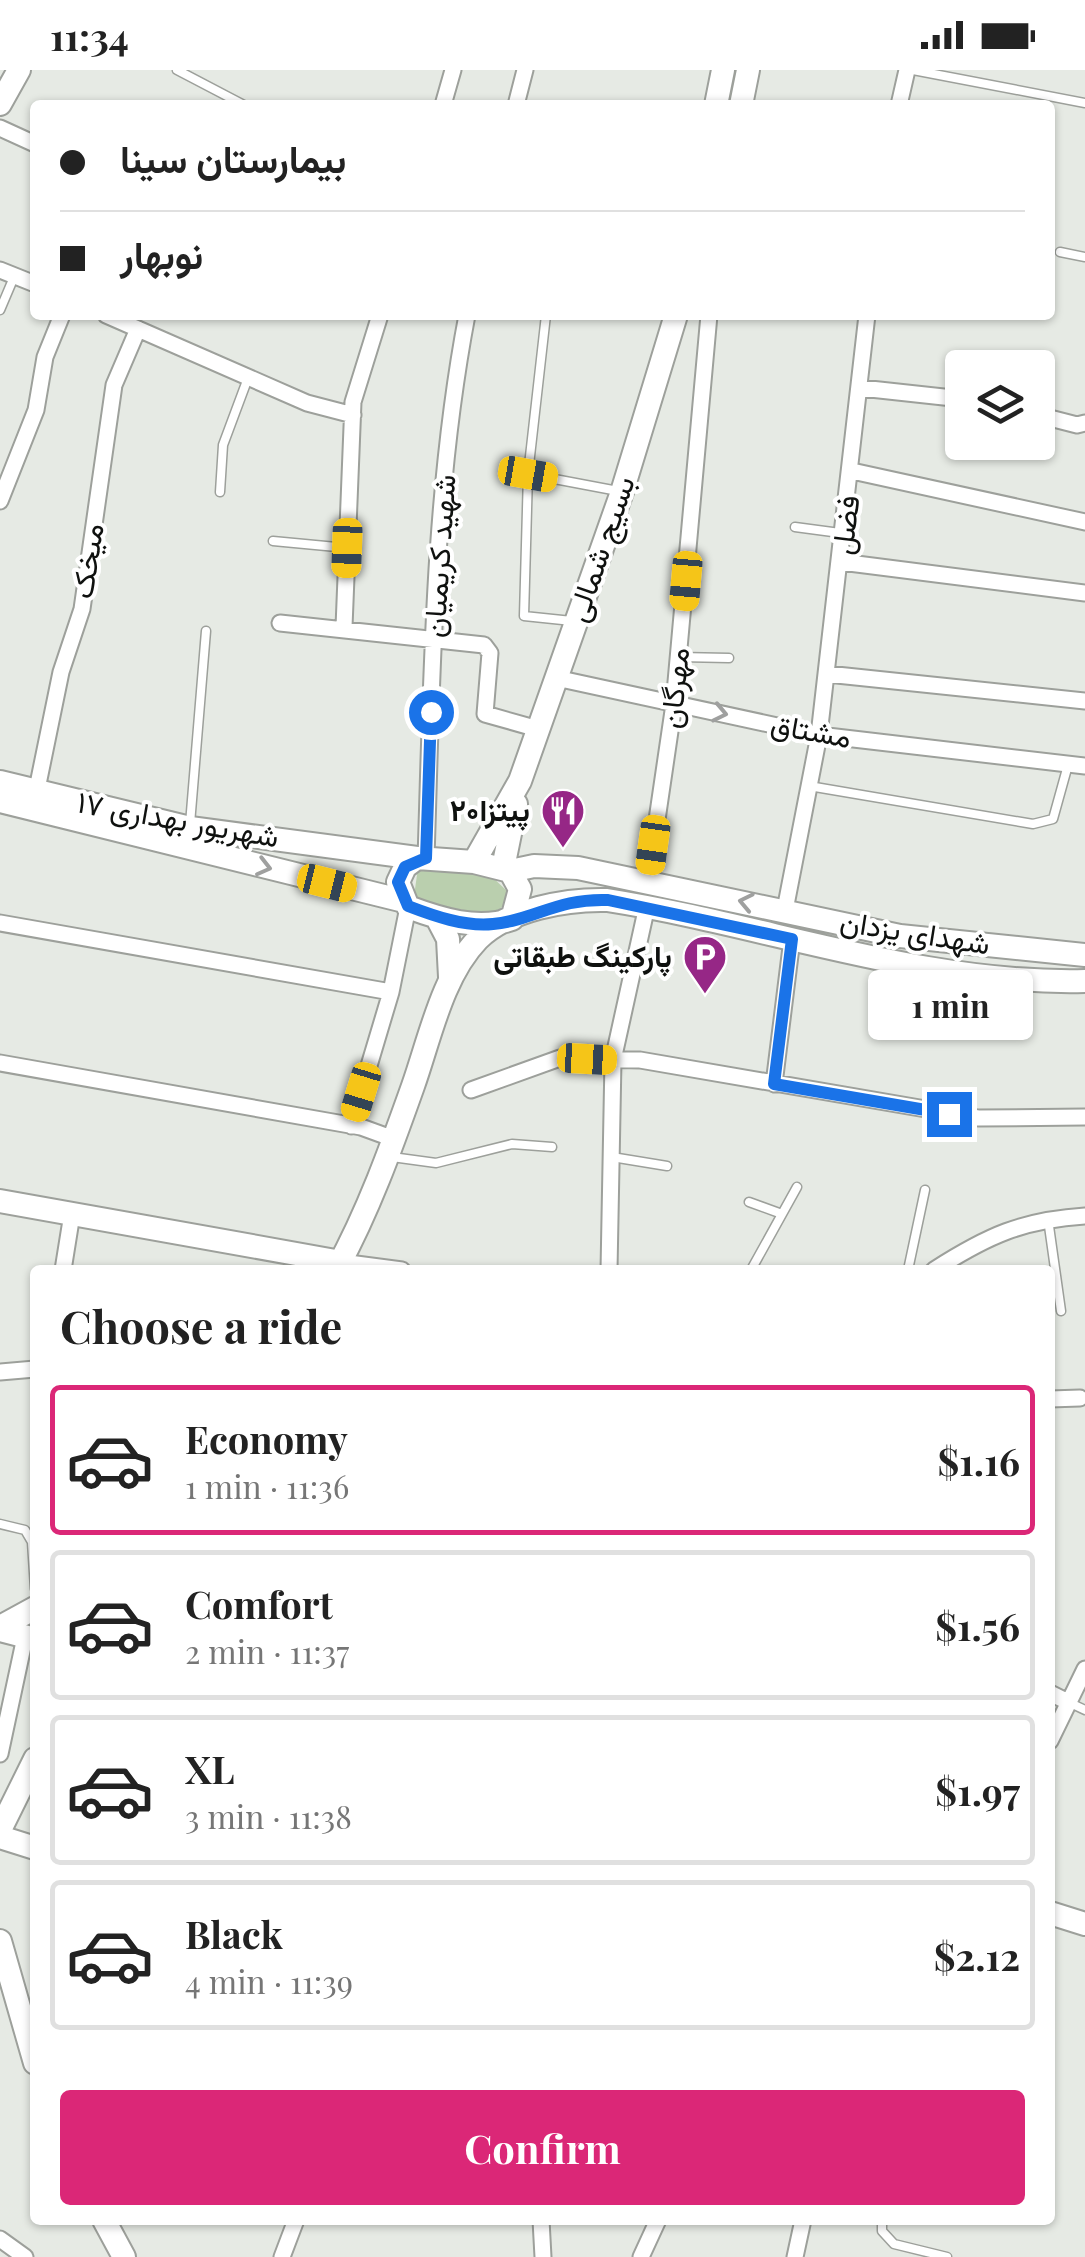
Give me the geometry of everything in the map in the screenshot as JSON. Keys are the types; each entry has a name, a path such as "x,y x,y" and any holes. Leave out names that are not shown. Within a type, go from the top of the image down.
{"main road":[{"path":"0,104 19,70"},
{"path":"717,100 723,70"},
{"path":"741,100 748,70"},
{"name":"بسیج شمالی","path":"474,862 520,780 622,492 674,320"},
{"name":"بسیج شمالی","path":"498,924 512,919 519,903 520,890 507,870 520,780"},
{"name":"۱۷ شهریور بهداری","path":"0,782 36,794 190,828 474,862"},
{"path":"0,801 364,892 437,918 498,924"},
{"path":"364,892 386,876 376,851"},
{"path":"406,904 398,882 405,867 422,858"},
{"name":"شهدای یزدان","path":"474,862 507,870 558,866 648,880 880,932 933,940 1085,953"},
{"name":"شهدای یزدان","path":"498,924 578,899 646,906 929,970 1026,982 1084,982"},
{"path":"437,918 452,958 448,986"},
{"path":"339,1265 391,1147 448,986 464,955 498,924"},
{"path":"870,957 883,947 880,932"},
{"path":"929,970 922,954 933,940"},
{"path":"0,1201 334,1265"},
{"path":"0,1628 30,1611"},
{"path":"0,1628 30,1638"},
{"path":"0,1834 30,1771"},
{"path":"0,1834 30,1800"},
{"path":"0,1834 30,1846"},
{"path":"1055,1915 1085,1924"},
{"path":"0,1941 30,2046"},
{"path":"107,2225 124,2257"}],"street":[{"path":"445,100 454,70"},
{"path":"517,100 524,70"},
{"path":"901,100 910,70"},
{"path":"0,128 30,142"},
{"path":"0,501 36,410 44,357 60,320"},
{"path":"117,320 307,404 352,415"},
{"path":"344,627 352,415 379,320"},
{"name":"شهید کریمیان","path":"422,858 454,379 466,320"},
{"name":"مهرگان","path":"648,880 674,704 709,320"},
{"name":"فضل","path":"785,910 819,735 852,471 865,320"},
{"name":"میخک","path":"36,794 61,672 82,609 114,385 138,329"},
{"path":"861,388 945,397"},
{"path":"1055,417 1085,423"},
{"path":"852,471 1085,522"},
{"path":"841,562 1085,593"},
{"path":"280,623 484,645 490,653 486,714 538,729"},
{"path":"827,674 1085,701"},
{"name":"مشتاق","path":"556,678 819,735 1077,765"},
{"path":"351,1126 391,992 406,904"},
{"path":"610,1265 613,1060 646,906"},
{"path":"0,923 391,992"},
{"path":"774,1084 792,939"},
{"path":"471,1090 560,1058 640,1060 978,1118 1085,1116"},
{"path":"0,1063 351,1126 391,1147"},
{"path":"64,1265 72,1214"},
{"path":"942,1265 1000,1230 1048,1219 1085,1216"},
{"path":"0,1372 30,1369"},
{"path":"1055,1399 1080,1398"},
{"path":"0,1754 30,1638"},
{"path":"1055,1730 1085,1669"},
{"path":"1055,1695 1068,1702"},
{"path":"282,2257 294,2225"},
{"path":"541,2225 543,2257"},
{"path":"641,2257 656,2225"},
{"path":"794,2257 802,2225"},
{"path":"0,2239 25,2257"}],"lane":[{"path":"178,70 235,100"},
{"path":"910,70 1085,103"},
{"path":"1060,252 1085,257"},
{"path":"0,310 8,272"},
{"path":"545,320 528,474 524,616 576,622"},
{"path":"220,492 223,445 248,378"},
{"path":"528,474 622,492"},
{"path":"795,527 844,534"},
{"path":"273,540 347,548"},
{"path":"190,828 206,630"},
{"path":"679,657 729,658"},
{"name":"مشتاق","path":"809,786 1033,824 1053,819 1077,765"},
{"path":"391,1147 436,1163 512,1144 552,1146"},
{"path":"612,1156 666,1166"},
{"path":"754,1265 797,1187"},
{"path":"909,1265 925,1190"},
{"path":"749,1202 782,1214"},
{"path":"1048,1219 1054,1265"},
{"path":"1055,1273 1060,1311"},
{"path":"0,1524 25,1530 30,1539"},
{"path":"1068,1702 1085,1710"},
{"path":"882,2225 882,2231 894,2244 947,2257"}],"green space":[{"path":"418,868 488,873 508,892 504,905 493,915 427,904 414,896"}],"place":[{"name":"پیتزا۲۰","path":"563,849"},
{"name":"پارکینگ طبقاتی","path":"705,995"}],"route":[{"path":"431,712 426,858 417,858 405,867 398,882 400,896 408,906 437,918 498,924 578,899 608,900 792,939 774,1084 949,1114"}]}
